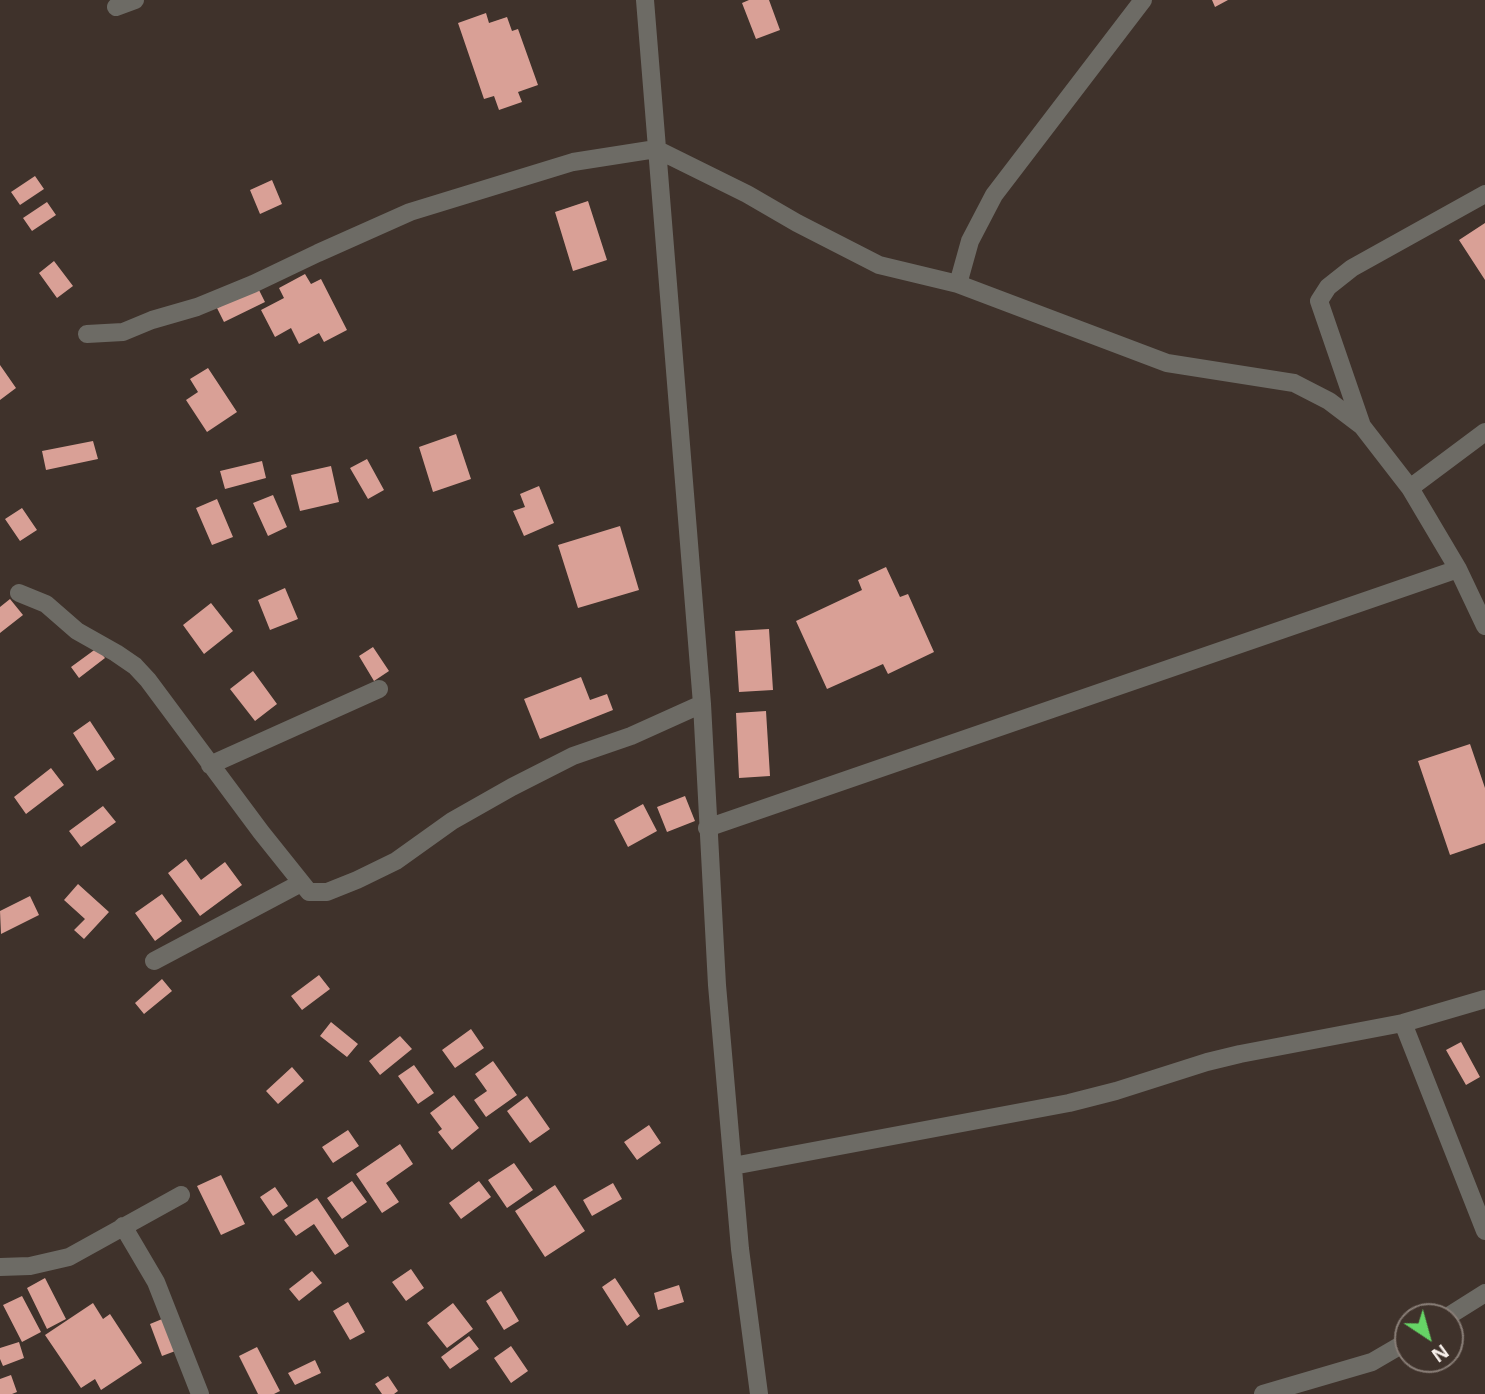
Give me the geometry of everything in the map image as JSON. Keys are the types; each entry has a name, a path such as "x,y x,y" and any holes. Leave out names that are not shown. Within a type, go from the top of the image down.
{"street":[{"path":"116,7 135,0"},
{"path":"645,0 702,704 717,985 740,1249 759,1394"},
{"path":"958,284 970,241 994,195 1143,0"},
{"path":"88,334 123,332 197,307 410,212 573,162 656,149 879,265 958,284 1167,363 1294,383 1329,401 1362,426 1410,488 1458,569 1485,626"},
{"path":"1362,426 1319,301 1328,288 1352,268 1485,194"},
{"path":"1410,488 1485,432"},
{"path":"708,828 1458,569"},
{"path":"19,593 46,604 77,631 135,666 309,892 327,892 357,880 396,861 452,821 573,756 631,736 702,704"},
{"path":"210,765 379,689"},
{"path":"154,961 301,883"},
{"path":"733,1166 1069,1103 1207,1062 1403,1023 1485,999"},
{"path":"1403,1023 1485,1231"},
{"path":"0,1267 30,1266 69,1257 181,1195"},
{"path":"124,1226 156,1282 200,1394"},
{"path":"1464,1306 1485,1293"},
{"path":"1266,1394 1372,1362 1394,1349"}],"building":[{"path":"749,0 769,0 780,30 756,39 742,3"},
{"path":"1212,0 1228,0 1215,7"},
{"path":"486,13 489,23 507,17 512,31 518,29 538,85 518,92 522,102 499,110 494,96 484,99 458,23"},
{"path":"35,176 44,189 20,205 11,192"},
{"path":"272,180 282,204 260,214 250,190"},
{"path":"588,201 607,260 573,271 555,212"},
{"path":"47,202 56,215 32,231 23,218"},
{"path":"1485,223 1485,280 1459,240"},
{"path":"54,261 73,286 57,298 39,273"},
{"path":"305,274 311,284 321,279 347,330 324,342 319,333 299,344 291,328 275,337 261,310 284,298 279,288"},
{"path":"258,288 265,302 224,322 217,308"},
{"path":"0,365 16,388 0,400"},
{"path":"208,368 237,412 207,432 186,400 198,392 190,379"},
{"path":"456,434 471,479 433,492 419,447"},
{"path":"93,441 98,459 46,470 42,451"},
{"path":"367,459 384,490 368,499 350,468"},
{"path":"262,461 266,478 225,489 220,471"},
{"path":"331,466 339,502 300,511 291,475"},
{"path":"539,486 554,523 524,536 513,511 525,507 520,494"},
{"path":"273,495 287,527 268,536 253,503"},
{"path":"217,499 233,537 212,545 196,508"},
{"path":"22,508 37,530 20,541 5,519"},
{"path":"620,526 639,590 578,608 558,545"},
{"path":"886,567 900,597 908,594 934,652 888,674 883,664 827,689 796,621 862,590 858,580"},
{"path":"285,588 298,619 270,630 258,600"},
{"path":"10,599 23,615 0,633 0,607"},
{"path":"211,603 233,631 204,654 183,625"},
{"path":"769,629 773,690 739,692 735,631"},
{"path":"373,647 389,671 374,681 359,656"},
{"path":"97,648 105,658 79,678 71,667"},
{"path":"253,671 277,704 255,721 230,689"},
{"path":"581,677 590,700 607,694 613,710 540,739 524,699"},
{"path":"766,711 770,776 739,778 736,713"},
{"path":"90,721 115,759 97,771 73,733"},
{"path":"1470,744 1485,788 1485,843 1450,855 1418,761"},
{"path":"51,768 64,785 26,814 14,797"},
{"path":"685,796 695,821 667,832 657,807"},
{"path":"643,804 657,831 628,847 614,820"},
{"path":"103,806 116,822 81,847 69,831"},
{"path":"186,859 201,880 225,862 242,885 200,916 168,873"},
{"path":"78,884 109,912 84,939 74,930 85,919 64,900"},
{"path":"162,894 182,921 155,941 135,913"},
{"path":"30,896 39,915 1,934 0,911"},
{"path":"319,975 330,989 302,1010 291,996"},
{"path":"162,979 172,991 144,1014 135,1003"},
{"path":"331,1022 358,1044 347,1057 320,1036"},
{"path":"471,1029 484,1048 455,1068 442,1050"},
{"path":"400,1036 412,1049 380,1075 369,1061"},
{"path":"1461,1042 1480,1077 1466,1085 1446,1050"},
{"path":"493,1061 517,1095 486,1117 474,1100 487,1091 475,1074"},
{"path":"414,1065 434,1093 418,1104 398,1076"},
{"path":"292,1067 304,1081 278,1104 266,1091"},
{"path":"454,1095 479,1128 452,1150 438,1132 442,1129 430,1113"},
{"path":"527,1096 550,1129 530,1143 507,1111"},
{"path":"649,1125 661,1143 637,1160 624,1142"},
{"path":"348,1130 359,1146 333,1163 322,1147"},
{"path":"400,1144 413,1164 386,1183 399,1202 382,1213 356,1174"},
{"path":"514,1163 533,1190 507,1208 488,1180"},
{"path":"221,1175 245,1224 221,1235 197,1186"},
{"path":"352,1181 367,1202 342,1219 327,1198"},
{"path":"479,1181 491,1197 461,1219 449,1203"},
{"path":"613,1183 622,1199 592,1216 583,1200"},
{"path":"555,1185 585,1231 545,1257 515,1211"},
{"path":"275,1187 288,1206 273,1216 260,1197"},
{"path":"317,1198 349,1246 335,1255 314,1224 296,1236 284,1220"},
{"path":"411,1269 424,1288 406,1301 392,1282"},
{"path":"312,1271 322,1283 299,1301 289,1289"},
{"path":"45,1278 66,1319 47,1329 27,1288"},
{"path":"615,1278 640,1316 627,1326 602,1287"},
{"path":"679,1285 684,1302 658,1310 654,1293"},
{"path":"501,1291 519,1321 504,1330 486,1301"},
{"path":"22,1296 41,1332 22,1342 3,1305"},
{"path":"348,1302 365,1332 350,1340 333,1311"},
{"path":"93,1303 103,1319 110,1314 142,1363 101,1390 95,1379 81,1388 45,1335"},
{"path":"453,1303 473,1329 447,1348 427,1323"},
{"path":"167,1317 178,1350 162,1356 150,1324"},
{"path":"469,1336 479,1349 450,1369 441,1357"},
{"path":"19,1342 24,1358 3,1366 0,1348"},
{"path":"511,1346 528,1371 511,1383 494,1358"},
{"path":"257,1347 280,1391 274,1394 258,1394 239,1356"},
{"path":"315,1360 321,1373 295,1385 288,1373"},
{"path":"11,1375 17,1392 0,1394 0,1379"},
{"path":"388,1376 398,1391 394,1394 382,1394 375,1384"}]}
